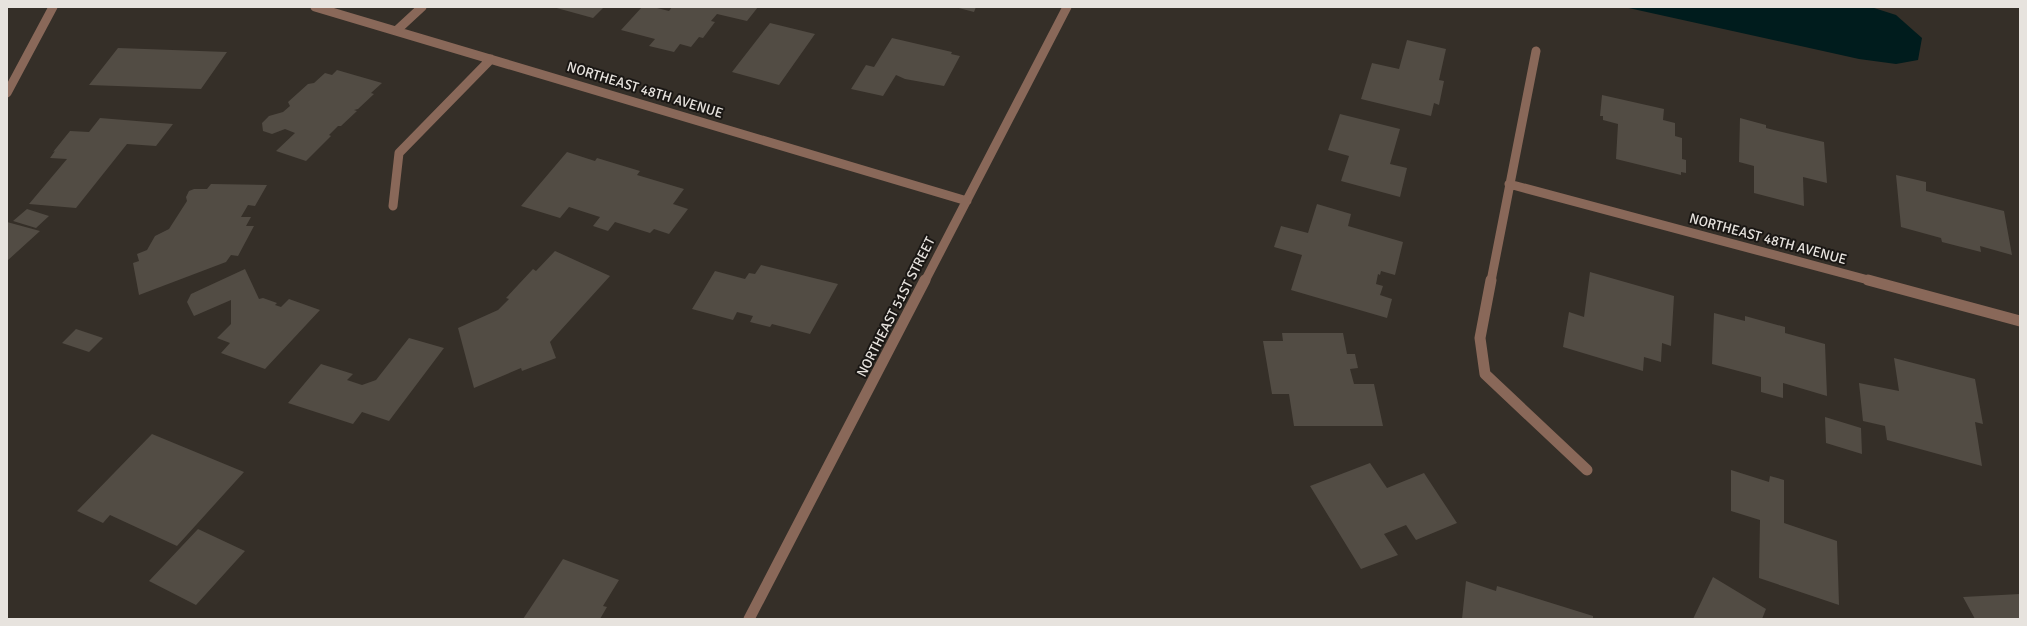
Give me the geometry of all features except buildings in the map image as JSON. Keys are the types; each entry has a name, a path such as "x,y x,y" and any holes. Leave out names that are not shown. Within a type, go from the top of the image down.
{"street":[{"path":"7,93 53,7"},
{"name":"NORTHEAST 48TH AVENUE","path":"315,7 967,201"},
{"path":"396,31 422,7"},
{"name":"NORTHEAST 51ST STREET","path":"749,619 1067,7"},
{"path":"1536,51 1480,338 1485,374 1587,470"},
{"path":"393,206 399,153 491,59"},
{"name":"NORTHEAST 48TH AVENUE","path":"1509,184 2020,321"}],"water":[{"path":"1624,7 1871,7 1896,15 1922,38 1918,60 1896,64 1859,59"}]}
